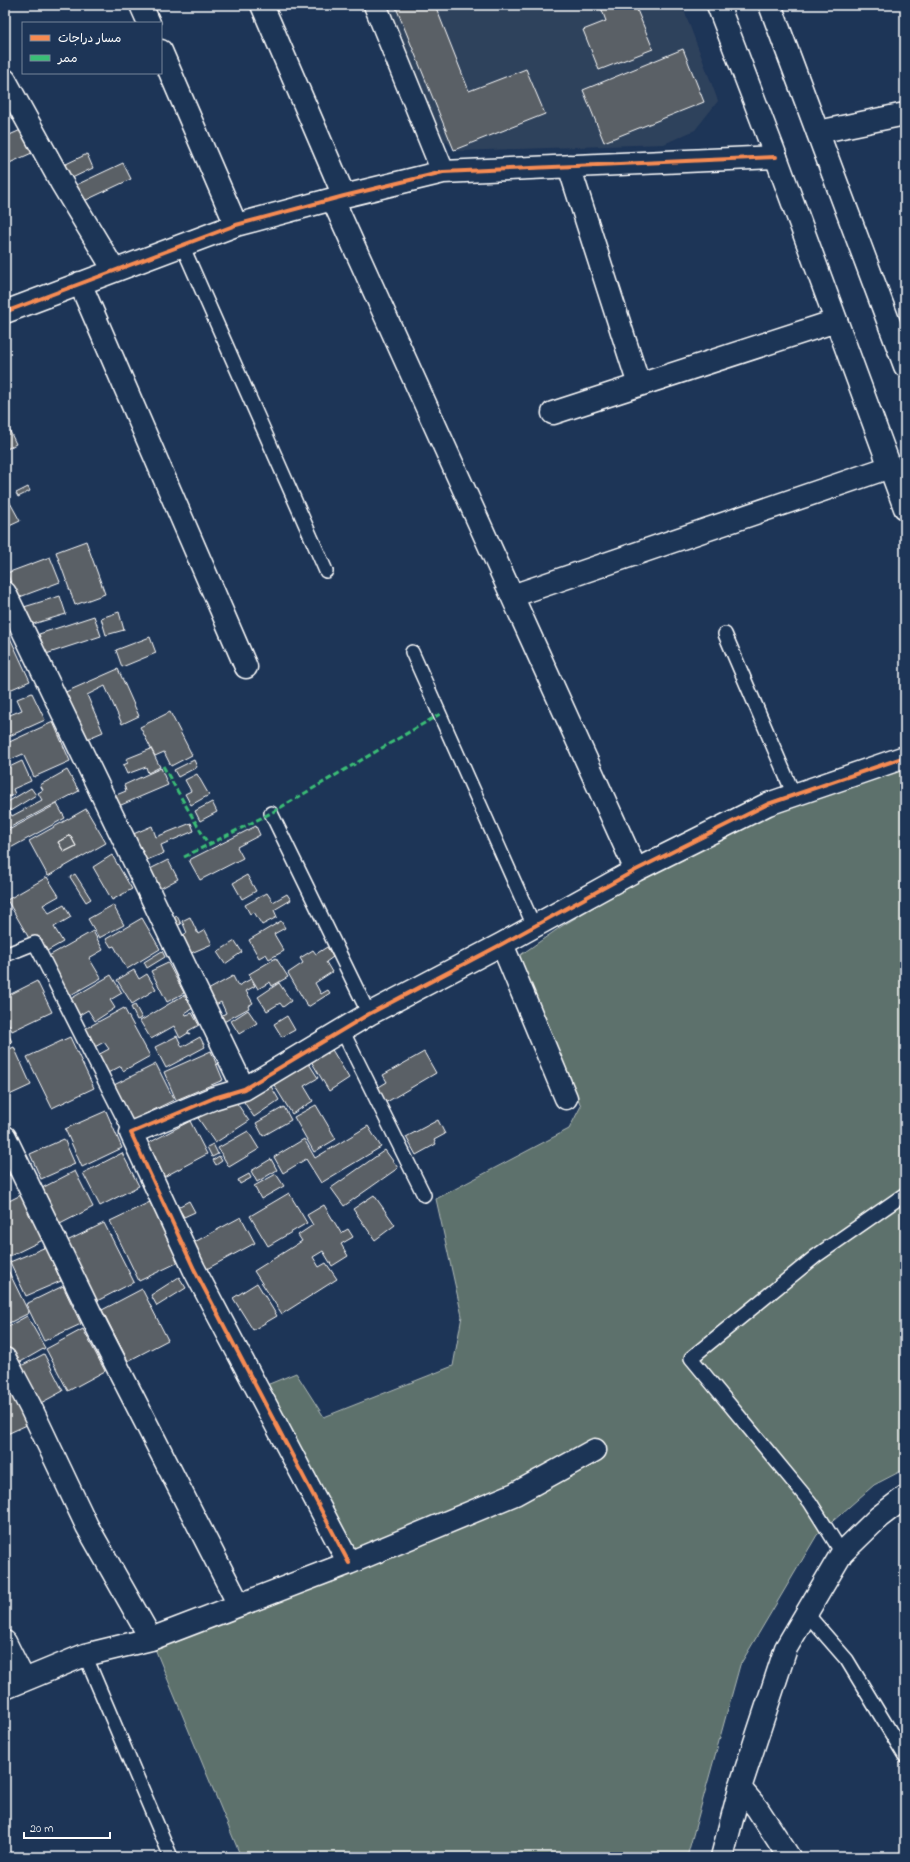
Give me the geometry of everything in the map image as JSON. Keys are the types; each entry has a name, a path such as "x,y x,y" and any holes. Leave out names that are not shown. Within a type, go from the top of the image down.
{"street":[{"path":"141,5 149,22"},
{"path":"262,5 338,198 512,596 636,870"},
{"path":"375,5 443,172"},
{"path":"718,5 776,157 905,508"},
{"path":"770,5 905,366"},
{"path":"162,53 236,224"},
{"path":"5,80 61,182 114,270"},
{"path":"818,132 905,114"},
{"path":"5,312 236,224 443,172 776,157"},
{"path":"569,166 639,385"},
{"path":"80,283 246,667"},
{"path":"553,413 836,321"},
{"path":"512,596 890,467"},
{"path":"5,593 10,616 244,1089"},
{"path":"349,1563 194,1269 131,1133 214,1098 244,1089 369,1014 502,944 636,870 768,804 905,757"},
{"path":"502,944 566,1098"},
{"path":"5,1137 97,1327 239,1605"},
{"path":"5,1359 30,1406 87,1526 151,1639"},
{"path":"5,1642 15,1684 85,1655 151,1639 349,1563 515,1494 595,1450"},
{"path":"722,1857 740,1788 786,1648 842,1553 879,1517 905,1497"},
{"path":"740,1788 758,1808 789,1857"}],"lane":[{"path":"182,245 326,571"},
{"path":"725,634 794,795"},
{"path":"412,652 534,926"},
{"path":"271,813 369,1014"},
{"path":"5,955 35,943 131,1133"},
{"path":"342,1030 424,1195"},
{"path":"842,1553 810,1502 691,1358 816,1256 905,1194"},
{"path":"807,1614 847,1660 905,1756"},
{"path":"85,1655 171,1857"}],"shaded area":[{"path":"386,5 682,5 718,101 695,130 664,144 457,151 443,139 432,120"}],"green space":[{"path":"905,768 905,1469 874,1485 817,1535 740,1665 687,1857 241,1857 151,1639 349,1563 257,1389 296,1373 324,1417 453,1366 462,1316 436,1199 569,1129 581,1106 519,956 562,926 643,877 766,815"}],"building":[{"path":"395,5 435,5 469,91 526,69 545,114 454,150"},
{"path":"600,5 635,5 653,49 599,70 583,30 606,21"},
{"path":"683,49 704,102 604,142 583,90"},
{"path":"23,129 34,152 5,165 5,137"},
{"path":"87,154 93,168 70,179 64,165"},
{"path":"123,163 131,179 82,202 74,186"},
{"path":"6,423 16,444 5,450 5,424"},
{"path":"28,487 30,491 18,497 16,493"},
{"path":"8,499 20,521 5,528 5,500"},
{"path":"86,541 105,594 75,605 56,552"},
{"path":"50,557 60,582 17,598 7,573"},
{"path":"60,596 66,614 30,625 24,607"},
{"path":"119,612 124,630 106,635 101,618"},
{"path":"94,616 101,636 46,654 39,634"},
{"path":"5,627 30,681 5,692"},
{"path":"150,637 156,653 122,667 116,650"},
{"path":"118,669 139,716 122,724 105,686 87,695 103,732 82,741 61,694"},
{"path":"32,693 45,720 5,738 5,717 22,710 17,699"},
{"path":"170,712 192,755 171,766 164,752 155,756 140,727"},
{"path":"53,722 70,761 34,777 23,754 5,762 5,744"},
{"path":"151,749 160,767 148,773 146,767 127,774 123,765 128,763 126,759"},
{"path":"194,760 197,767 178,777 174,770"},
{"path":"22,761 31,781 13,789 15,794 5,799 5,769"},
{"path":"161,768 168,785 114,808 109,798 126,791 124,785"},
{"path":"67,770 79,791 5,830 5,809 7,808 12,816 42,800 38,793 43,790 40,785"},
{"path":"197,774 209,795 191,805 185,794 191,791 185,780"},
{"path":"31,788 36,795 10,811 6,803"},
{"path":"212,802 217,812 200,821 195,811"},
{"path":"57,804 65,818 5,851 5,832"},
{"path":"86,809 106,843 48,876 29,841","holes":["70,835 76,846 64,852 58,842"]},
{"path":"191,823 194,831 161,845 164,853 142,862 131,835 152,826 156,837"},
{"path":"256,826 260,835 237,847 243,858 200,880 189,860"},
{"path":"70,835 76,846 64,852 58,842"},
{"path":"112,855 132,889 112,900 93,867"},
{"path":"168,860 178,879 154,892 144,872"},
{"path":"75,874 91,899 86,902 70,877"},
{"path":"247,875 256,891 242,899 233,883"},
{"path":"47,877 59,896 43,905 49,913 64,905 71,917 54,927 63,942 47,951 38,936 30,940 7,900"},
{"path":"267,893 273,902 287,894 291,900 274,910 277,917 262,925 254,912 250,914 245,905"},
{"path":"113,905 124,925 99,938 88,919"},
{"path":"177,916 181,924 170,929 167,921"},
{"path":"190,917 198,934 205,930 212,944 182,957 174,939 187,933 182,921"},
{"path":"142,918 160,949 127,969 114,946 111,947 106,939"},
{"path":"281,921 285,928 274,934 284,951 269,959 266,954 259,958 249,940"},
{"path":"93,931 103,950 89,958 101,978 67,997 45,958"},
{"path":"235,941 242,952 225,964 217,952"},
{"path":"327,947 333,957 326,962 332,972 315,983 321,994 328,990 330,993 308,1007 288,973 303,963 300,958 313,950 316,954"},
{"path":"162,951 165,957 147,968 144,962"},
{"path":"276,958 288,977 272,986 270,982 258,989 249,974"},
{"path":"168,963 184,993 167,1002 151,971"},
{"path":"134,970 139,979 147,974 156,989 132,1004 117,980"},
{"path":"111,975 122,993 110,1000 115,1008 95,1021 88,1010 76,1017 67,1001"},
{"path":"233,976 238,986 251,979 255,986 246,991 253,1003 248,1006 249,1008 220,1024 217,1018 226,1013 221,1002 209,1009 208,990"},
{"path":"37,981 52,1012 12,1031 5,1017 5,997"},
{"path":"279,983 291,1001 283,1007 280,1003 267,1011 258,997"},
{"path":"184,995 193,1008 185,1013 186,1015 192,1013 199,1025 188,1031 190,1034 188,1033 180,1038 174,1026 151,1039 140,1021"},
{"path":"135,1005 142,1018 137,1020 131,1007"},
{"path":"124,1008 150,1056 123,1071 121,1066 104,1075 94,1057 109,1049 104,1042 91,1049 81,1031"},
{"path":"248,1010 257,1023 239,1034 231,1021"},
{"path":"287,1016 295,1030 282,1037 274,1024"},
{"path":"5,1027 12,1042 5,1045"},
{"path":"177,1036 182,1047 200,1037 205,1047 166,1068 155,1047"},
{"path":"70,1037 94,1088 52,1108 27,1057"},
{"path":"14,1047 31,1085 5,1097 5,1051"},
{"path":"331,1048 349,1078 329,1091 311,1061"},
{"path":"211,1051 223,1080 176,1100 164,1072"},
{"path":"424,1052 436,1073 385,1103 377,1088 387,1082 383,1075"},
{"path":"306,1059 318,1078 304,1086 313,1101 292,1114 271,1080"},
{"path":"156,1064 174,1100 129,1122 112,1086"},
{"path":"268,1081 279,1100 254,1117 242,1099"},
{"path":"232,1096 249,1121 215,1143 198,1118"},
{"path":"316,1105 336,1139 314,1152 294,1117"},
{"path":"284,1107 291,1120 263,1136 256,1123"},
{"path":"106,1111 122,1148 82,1167 65,1129"},
{"path":"438,1120 445,1134 434,1140 436,1144 416,1155 406,1137"},
{"path":"190,1121 207,1154 162,1178 145,1145"},
{"path":"368,1126 381,1147 321,1183 306,1159 283,1173 274,1157 304,1139 315,1158"},
{"path":"248,1131 259,1149 229,1167 218,1148"},
{"path":"64,1139 75,1164 41,1179 30,1154"},
{"path":"213,1144 218,1154 212,1157 207,1147"},
{"path":"385,1150 398,1168 344,1206 331,1188"},
{"path":"122,1153 139,1186 100,1206 83,1173"},
{"path":"219,1156 222,1161 216,1165 213,1160"},
{"path":"271,1159 277,1170 257,1182 251,1171"},
{"path":"5,1164 10,1175 5,1177"},
{"path":"75,1171 93,1207 58,1225 40,1189"},
{"path":"249,1174 251,1178 240,1184 238,1180"},
{"path":"276,1174 284,1186 261,1199 254,1186"},
{"path":"25,1193 47,1238 8,1257 5,1251 5,1203"},
{"path":"289,1193 307,1223 268,1246 250,1216"},
{"path":"374,1195 395,1225 375,1240 353,1209"},
{"path":"189,1201 195,1212 184,1217 178,1207"},
{"path":"150,1202 179,1262 139,1281 110,1221"},
{"path":"324,1205 341,1233 348,1229 353,1237 341,1244 348,1256 332,1266 323,1251 313,1257 319,1267 326,1263 337,1279 282,1314 254,1271 302,1241 298,1235 313,1225 307,1215"},
{"path":"241,1217 255,1243 203,1271 189,1245"},
{"path":"104,1223 134,1282 97,1301 67,1241"},
{"path":"46,1247 61,1281 26,1296 10,1262"},
{"path":"6,1266 29,1313 5,1325 5,1267"},
{"path":"179,1277 186,1288 157,1306 151,1295"},
{"path":"257,1283 277,1316 253,1330 233,1298"},
{"path":"63,1286 81,1324 44,1341 26,1304"},
{"path":"142,1289 168,1340 128,1361 102,1310"},
{"path":"27,1316 45,1348 17,1364 5,1342 5,1328"},
{"path":"83,1329 105,1371 68,1391 46,1349"},
{"path":"44,1354 63,1391 39,1404 19,1367"},
{"path":"10,1385 29,1424 5,1435 5,1387"}],"marked path":[{"path":"184,857 271,813 440,714"},
{"path":"163,766 208,844"}],"cycle path":[{"path":"5,312 236,225 344,196 443,172 776,157"},
{"path":"349,1563 194,1269 131,1133 214,1098 244,1089 369,1014 502,944 636,870 768,804 905,757"}]}
